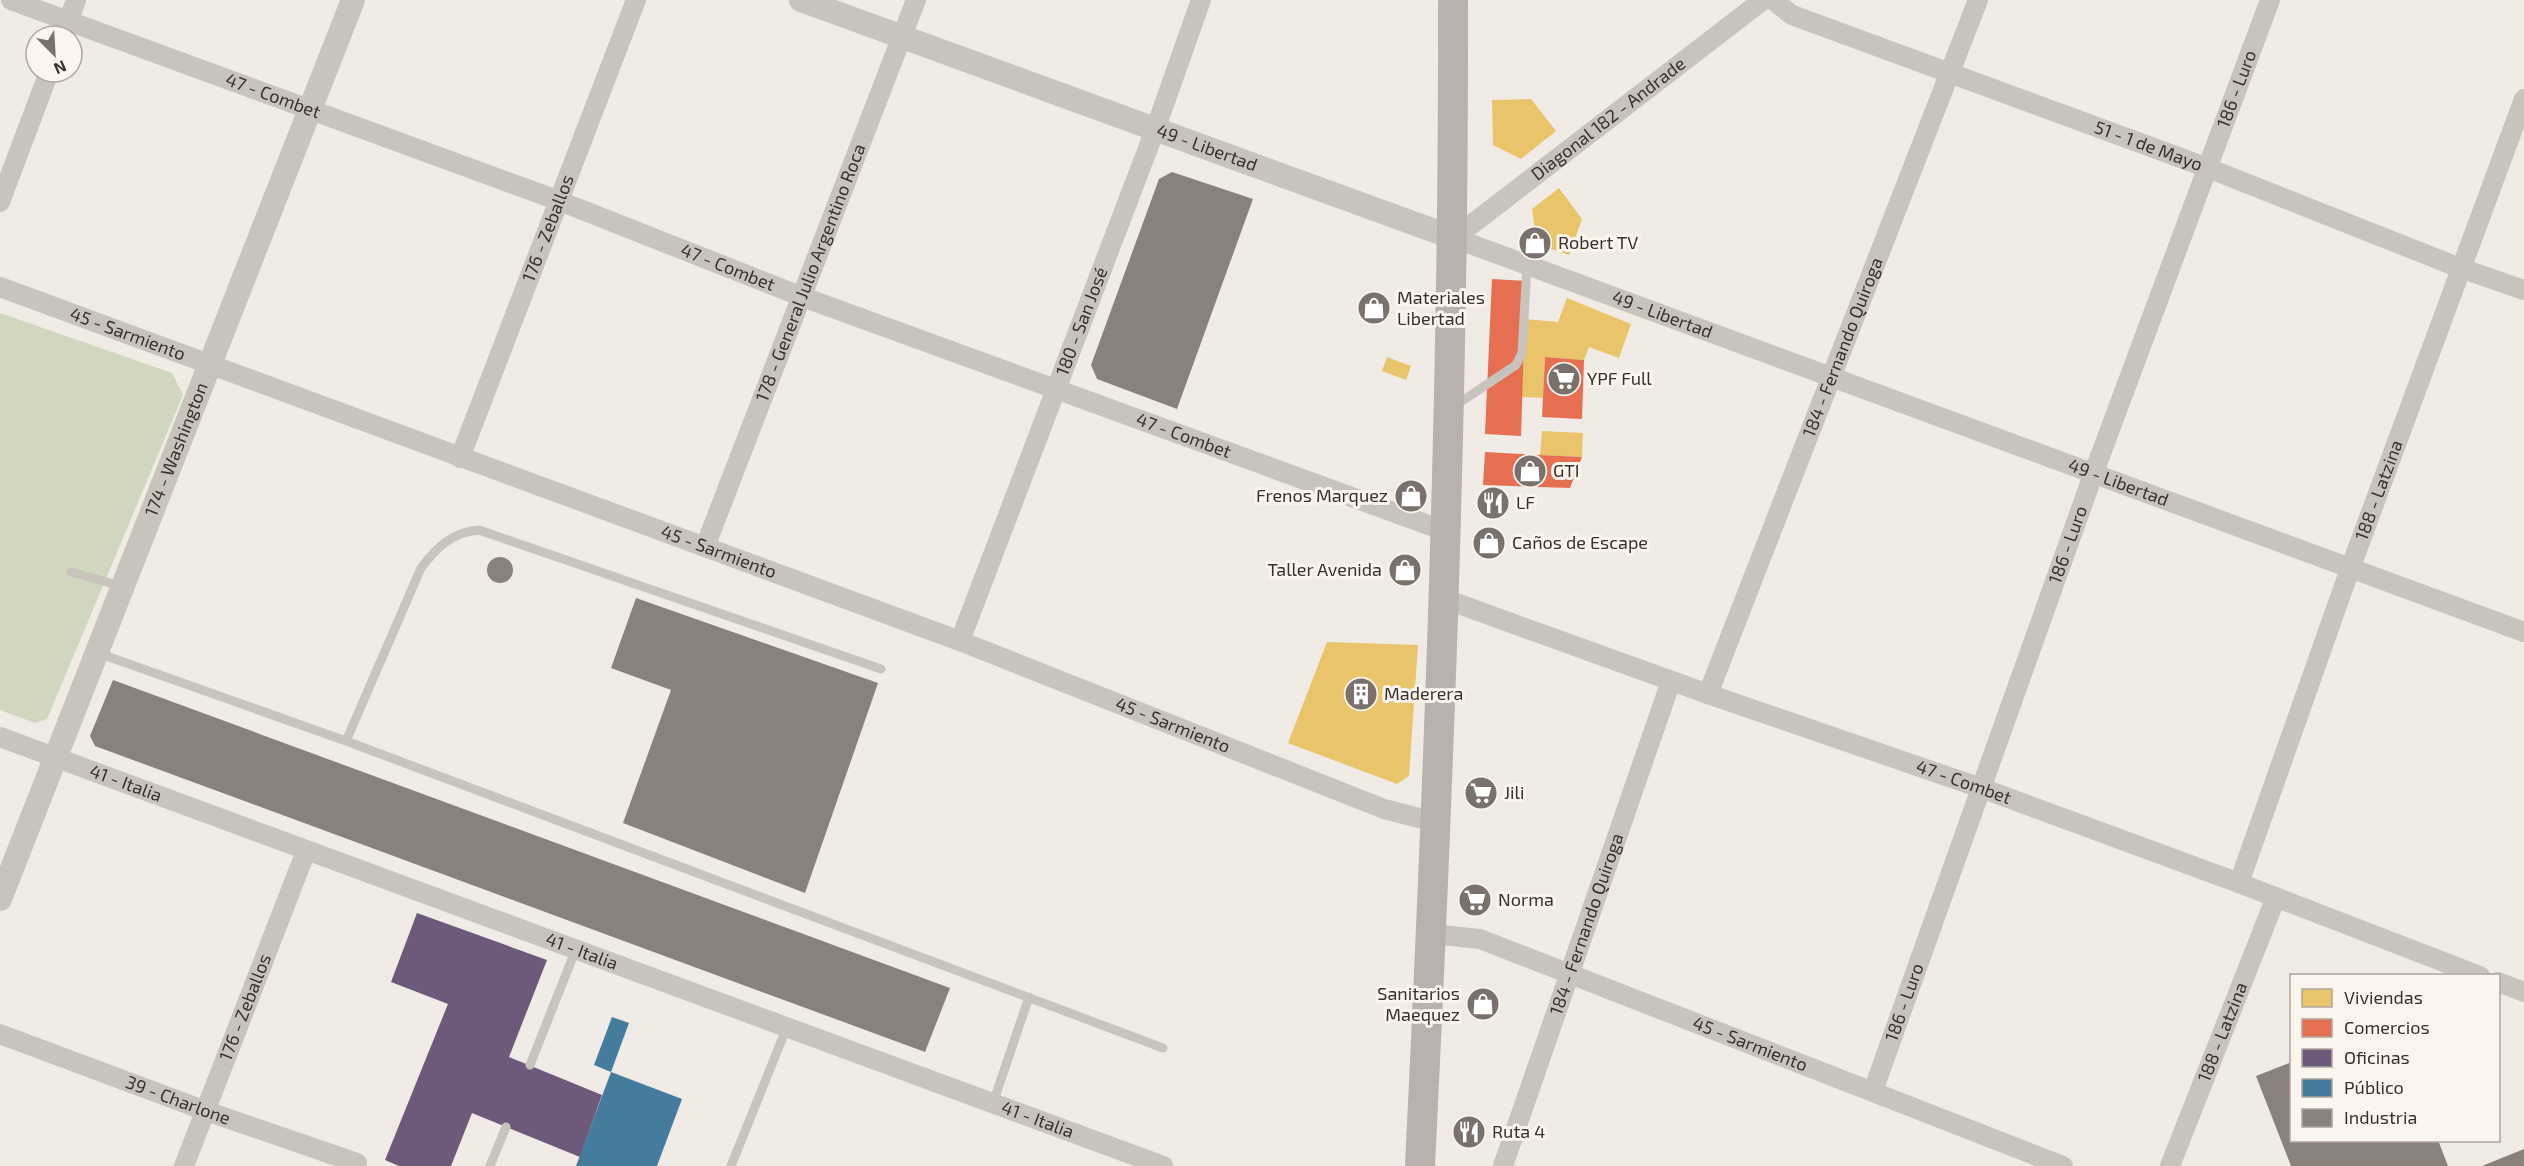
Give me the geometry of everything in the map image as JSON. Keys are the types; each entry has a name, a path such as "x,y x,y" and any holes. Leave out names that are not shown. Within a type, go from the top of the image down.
{"main road":[{"path":"1420,1166 1446,599 1445,531 1454,238 1453,0"}],"street":[{"name":"47 - Combet","path":"11,0 57,24"},
{"path":"68,24 76,0"},
{"name":"174 - Washington","path":"0,899 211,367 353,0"},
{"name":"176 - Zeballos","path":"460,458 557,200 636,0"},
{"name":"49 - Libertad","path":"801,0 2524,632"},
{"name":"178 - General Julio Argentino Roca","path":"705,546 916,0"},
{"name":"180 - San José","path":"960,641 1155,130 1201,0"},
{"name":"Diagonal 182 - Andrade","path":"1454,238 1763,0"},
{"name":"51 - 1 de Mayo","path":"1773,0 1792,15 2208,168 2460,268 2524,290"},
{"name":"184 - Fernando Quiroga","path":"1708,694 1978,0"},
{"name":"186 - Luro","path":"1873,1090 2093,475 2270,0"},
{"name":"47 - Combet","path":"84,35 311,111 557,200 800,296 1445,531"},
{"path":"0,202 44,84"},
{"name":"188 - Latzina","path":"2239,883 2350,568 2524,99"},
{"name":"45 - Sarmiento","path":"0,287 211,367 960,641 1384,809 1435,822"},
{"name":"47 - Combet","path":"1446,599 1671,681 1981,788 2477,974"},
{"name":"184 - Fernando Quiroga","path":"1503,1166 1671,681"},
{"name":"41 - Italia","path":"0,737 1163,1166"},
{"name":"176 - Zeballos","path":"184,1166 306,850"},
{"name":"188 - Latzina","path":"2170,1166 2276,897"},
{"name":"45 - Sarmiento","path":"1431,934 1480,939 1873,1090 2063,1166"},
{"path":"2500,982 2524,992"},
{"name":"39 - Charlone","path":"0,1034 206,1111 357,1163"}],"lane":[{"path":"1449,410 1516,365 1522,353 1527,266"},
{"path":"346,741 421,567 436,549 466,531 479,530 881,669"},
{"path":"71,572 123,587"},
{"path":"98,653 346,741 1163,1048"},
{"path":"530,1065 576,949"},
{"path":"993,1103 1029,997"},
{"path":"731,1166 787,1027"},
{"path":"490,1166 506,1127"}],"green space":[{"path":"0,313 172,373 183,395 47,719 35,723 0,710"}],"building: Viviendas":[{"path":"1531,99 1556,131 1521,159 1493,145 1492,100"},
{"path":"1559,188 1582,219 1569,255 1537,244 1532,209"},
{"path":"1567,298 1631,324 1619,358 1589,347 1584,360 1545,357 1543,398 1522,397 1525,319 1558,322"},
{"path":"1387,357 1411,366 1406,380 1382,371"},
{"path":"1542,431 1583,433 1582,457 1540,455"},
{"name":"Maderera","path":"1327,642 1418,645 1409,776 1397,784 1288,743"}],"building: Comercios":[{"path":"1492,279 1526,281 1521,436 1485,434"},
{"name":"YPF Full","path":"1545,357 1584,360 1582,419 1542,417"},
{"name":"GTI","path":"1485,452 1582,457 1570,488 1483,485"}],"building: Oficinas":[{"path":"417,913 547,960 509,1057 602,1095 580,1157 472,1113 451,1166 399,1166 385,1160 448,1004 391,982"}],"building: Público":[{"path":"612,1017 629,1023 611,1072 594,1065"},
{"path":"611,1072 682,1099 657,1166 576,1166"}],"building: Industria":[{"path":"1172,172 1253,199 1177,409 1097,379 1091,365 1159,179"},
{"path":"500,557 509,561 513,570 509,579 500,583 491,579 487,570 491,561"},
{"path":"636,598 878,683 805,893 623,823 671,690 611,668"},
{"path":"113,680 950,988 925,1052 95,746 90,736"},
{"path":"2290,1063 2290,1142 2439,1142 2448,1166 2291,1166 2256,1076"},
{"path":"2524,1149 2524,1166 2482,1166"}],"place":[{"name":"Robert TV","path":"1535,243"},
{"name":"Materiales Libertad","path":"1374,308"},
{"name":"YPF Full","path":"1564,379"},
{"name":"GTI","path":"1530,471"},
{"name":"Frenos Marquez","path":"1411,496"},
{"name":"LF","path":"1493,503"},
{"name":"Caños de Escape","path":"1489,543"},
{"name":"Taller Avenida","path":"1405,570"},
{"name":"Maderera","path":"1361,694"},
{"name":"Jili","path":"1481,793"},
{"name":"Norma","path":"1475,900"},
{"name":"Sanitarios Maequez","path":"1483,1004"},
{"name":"Ruta 4","path":"1469,1132"}]}
